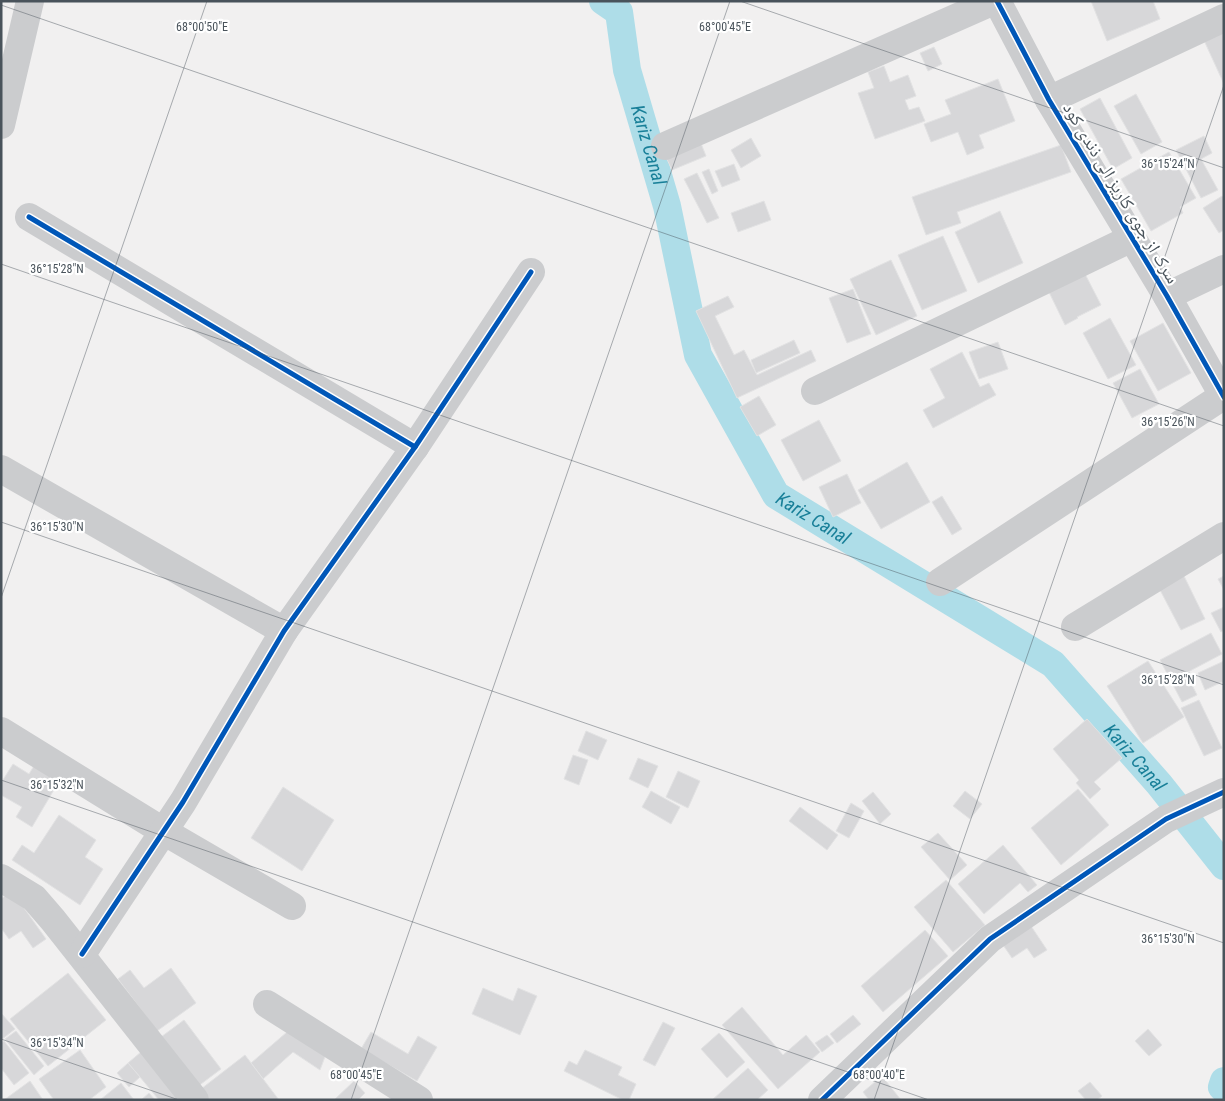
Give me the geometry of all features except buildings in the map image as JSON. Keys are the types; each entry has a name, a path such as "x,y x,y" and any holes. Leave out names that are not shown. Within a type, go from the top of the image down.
{"street":[{"path":"1,124 30,1"},
{"path":"666,146 995,1"},
{"name":"سرک از جوی کاریز الی ذندی کود","path":"995,1 1049,100 1167,296 1224,397"},
{"path":"1049,100 1224,18"},
{"path":"30,217 415,447"},
{"path":"815,391 1132,238"},
{"path":"1167,296 1224,269"},
{"path":"82,954 187,794 284,631 415,447 531,272"},
{"path":"940,582 1224,397"},
{"path":"1,468 284,631"},
{"path":"1075,627 1224,536"},
{"path":"1,731 292,906"},
{"path":"839,1094 990,939 1166,819 1224,792"},
{"path":"1,878 34,898 82,954 195,1100"},
{"path":"267,1004 419,1100"}],"waterway":[{"name":"Kariz Canal","path":"603,1 619,12 627,70 667,206 698,355 776,495 1053,664 1159,784 1224,866"},
{"name":"Kariz Canal","path":"1224,1081 1222,1087 1224,1089"}],"cycle path":[{"path":"997,1 1049,100 1167,296 1224,397"},
{"path":"29,217 415,447"},
{"path":"82,954 183,802 284,631 415,447 531,272"},
{"path":"822,1100 990,939 1166,819 1224,792"}]}
